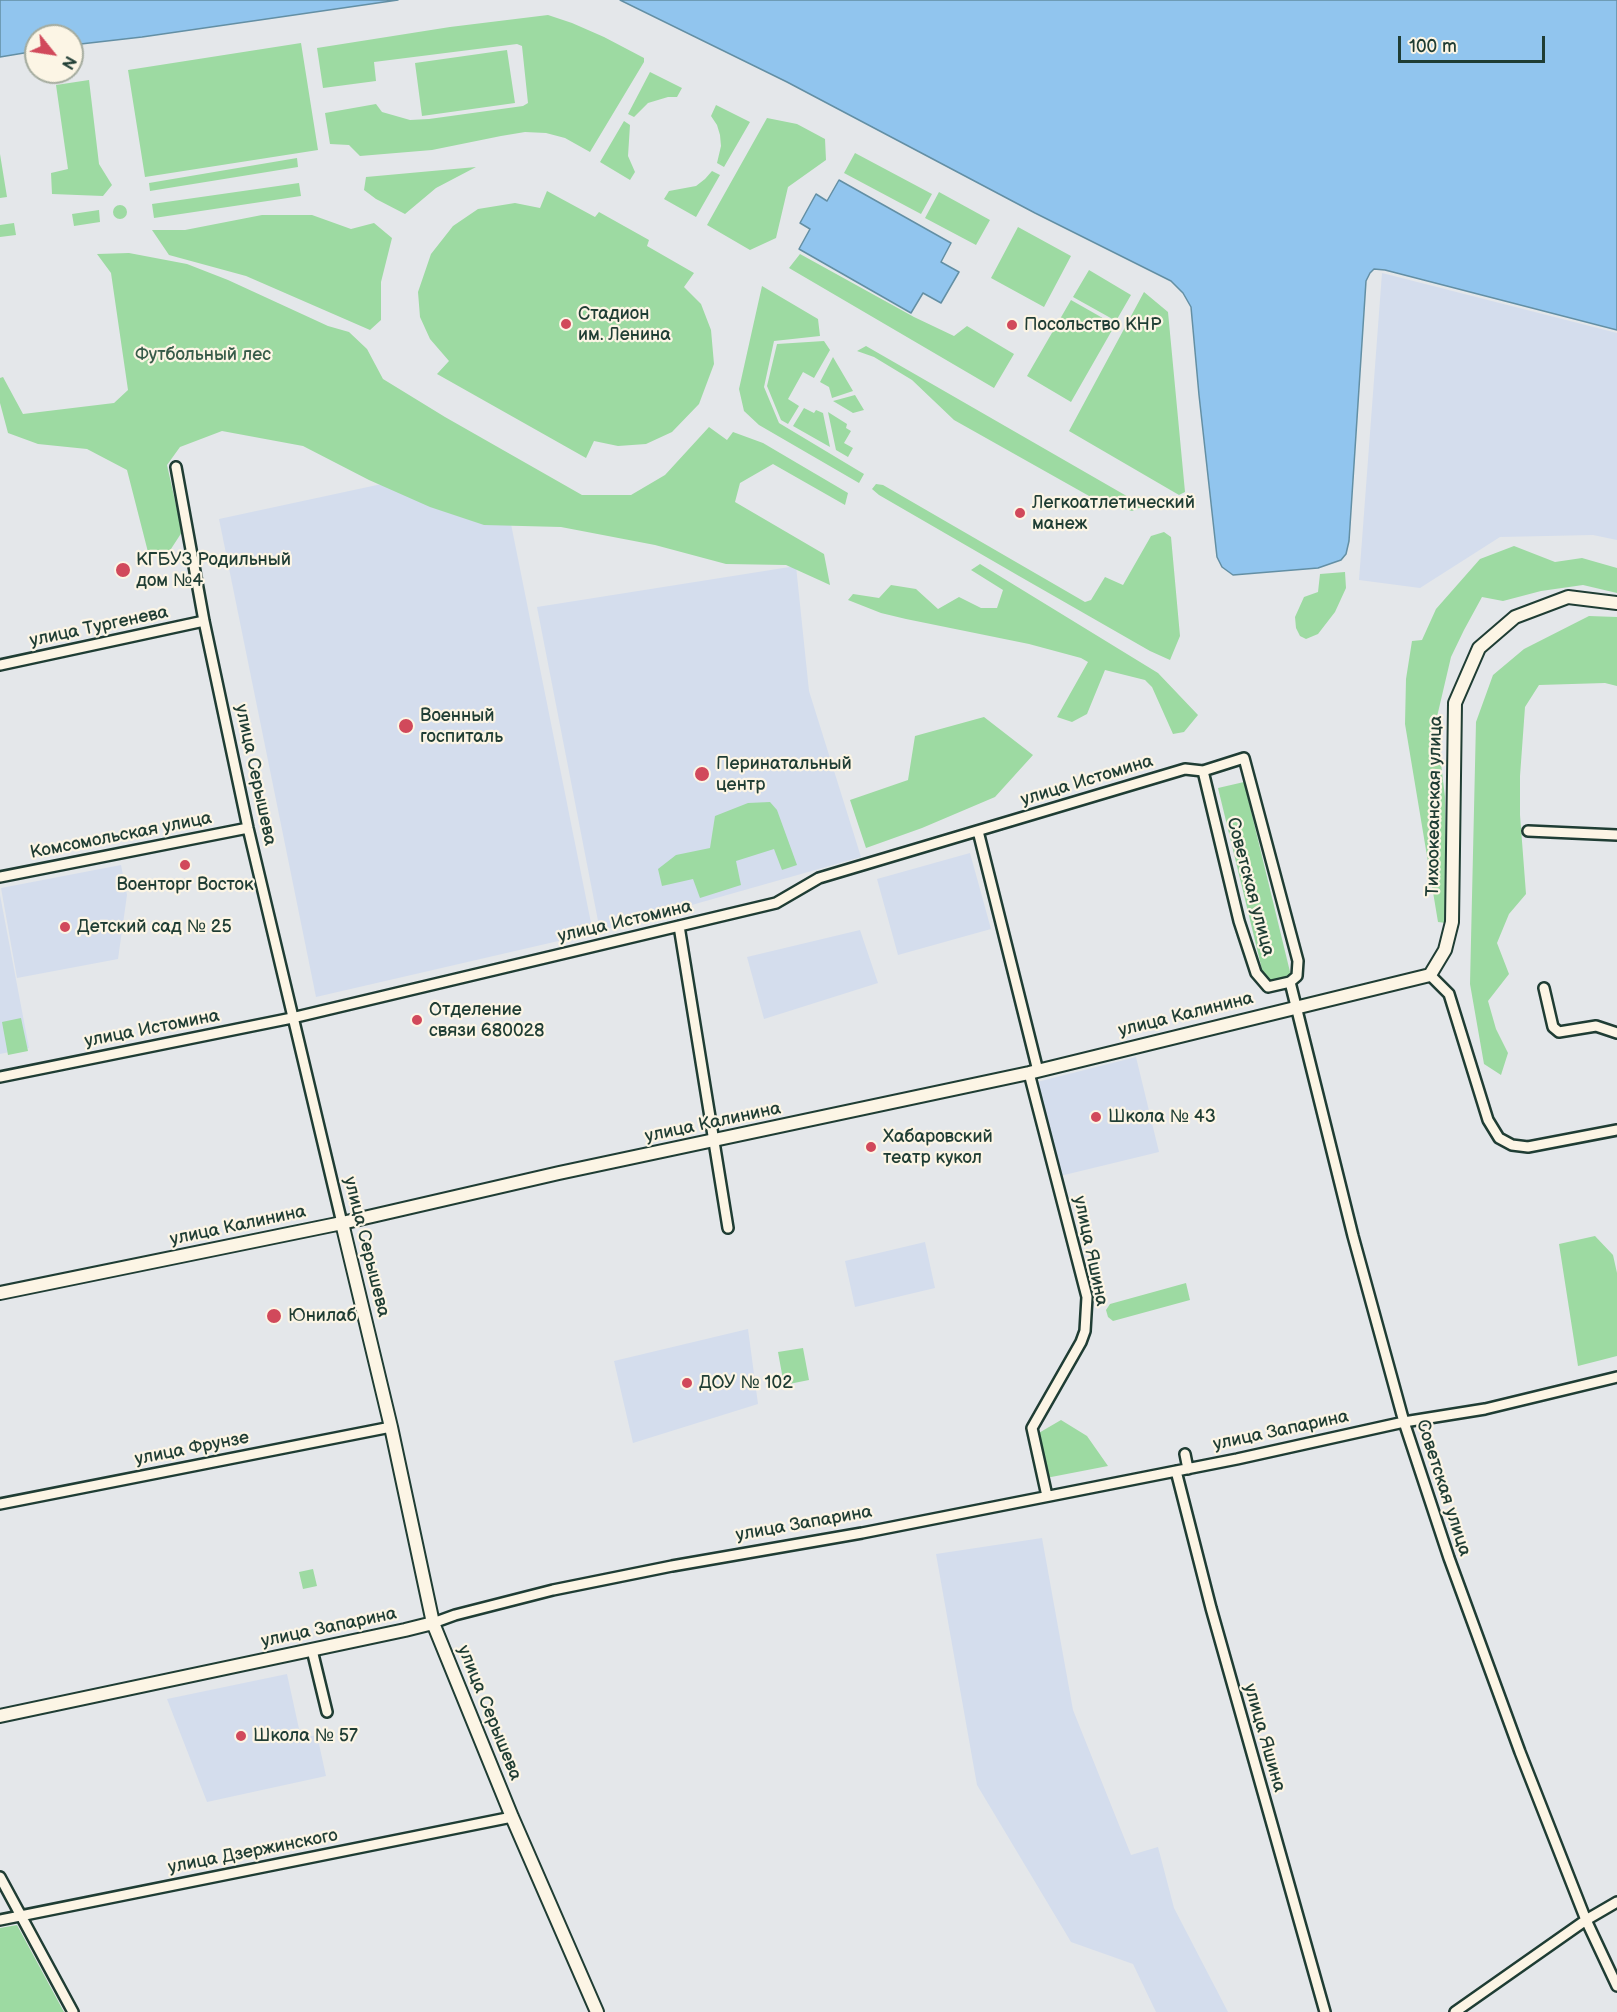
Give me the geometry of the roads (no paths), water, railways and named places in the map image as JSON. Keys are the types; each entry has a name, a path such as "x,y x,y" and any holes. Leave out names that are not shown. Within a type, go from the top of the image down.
{"main road":[{"name":"Тихоокеанская улица","path":"1430,975 1445,950 1452,922 1455,703 1479,648 1515,617 1568,597 1617,603"},
{"name":"улица Калинина","path":"0,1293 342,1223 559,1173 1033,1072 1430,975"},
{"name":"улица Серышева","path":"342,1223 391,1427 433,1623 592,2011"},
{"name":"улица Запарина","path":"0,1716 433,1623"}],"street":[{"name":"улица Серышева","path":"176,467 204,621 248,828 342,1223"},
{"name":"улица Тургенева","path":"0,665 204,621"},
{"name":"улица Истомина","path":"0,1077 292,1018 777,903 819,878 1185,769 1203,771 1244,758"},
{"name":"Советская улица","path":"1203,771 1239,921 1256,973 1269,987 1290,982 1297,976 1298,961 1244,758"},
{"name":"Комсомольская улица","path":"0,877 248,828"},
{"name":"улица Яшина","path":"978,831 1086,1297 1087,1317 1083,1337 1032,1428 1047,1496"},
{"path":"1528,831 1617,835"},
{"path":"679,926 728,1228"},
{"path":"1430,975 1449,994 1488,1120 1500,1138 1512,1145 1528,1148 1617,1130"},
{"name":"Советская улица","path":"1290,982 1353,1236 1404,1422 1464,1601 1586,1920 1617,1986"},
{"path":"1544,988 1553,1027 1559,1032 1596,1026 1617,1033"},
{"name":"улица Запарина","path":"433,1623 455,1615 553,1590 672,1566 873,1531 1188,1469 1404,1422 1485,1409 1617,1377"},
{"name":"улица Фрунзе","path":"0,1504 391,1427"},
{"path":"1185,1454 1188,1469"},
{"name":"улица Яшина","path":"1176,1471 1211,1608 1324,2012"},
{"path":"312,1650 327,1712"},
{"name":"улица Дзержинского","path":"0,1920 512,1817"},
{"path":"0,1877 73,2012"},
{"path":"1455,2012 1586,1920 1617,1902"}],"water":[{"path":"0,0 398,0 84,44 84,24 24,24 24,53 0,57"},
{"path":"620,0 1617,0 1617,330 1374,269 1366,281 1349,541 1346,554 1341,560 1318,568 1233,575 1222,567 1217,557 1191,307 1183,293 1171,281 1035,213 787,82"},
{"path":"839,180 951,243 941,262 959,272 941,303 923,293 911,313 799,249 810,229 800,223 816,194 827,201"}],"place":[{"name":"Стадион им. Ленина","path":"566,324"},
{"name":"Посольство КНР","path":"1012,325"},
{"name":"Легкоатлетический манеж","path":"1020,513"},
{"name":"КГБУЗ Родильный дом №4","path":"123,570"},
{"name":"Военный госпиталь","path":"406,726"},
{"name":"Перинатальный центр","path":"702,774"},
{"name":"Военторг Восток","path":"185,865"},
{"name":"Детский сад № 25","path":"65,927"},
{"name":"Отделение связи 680028","path":"417,1020"},
{"name":"Школа № 43","path":"1096,1117"},
{"name":"Хабаровский театр кукол","path":"871,1147"},
{"name":"Юнилаб","path":"274,1316"},
{"name":"ДОУ № 102","path":"687,1383"},
{"name":"Школа № 57","path":"241,1736"}],"park label":[{"name":"Футбольный лес","path":"203,355"}]}
